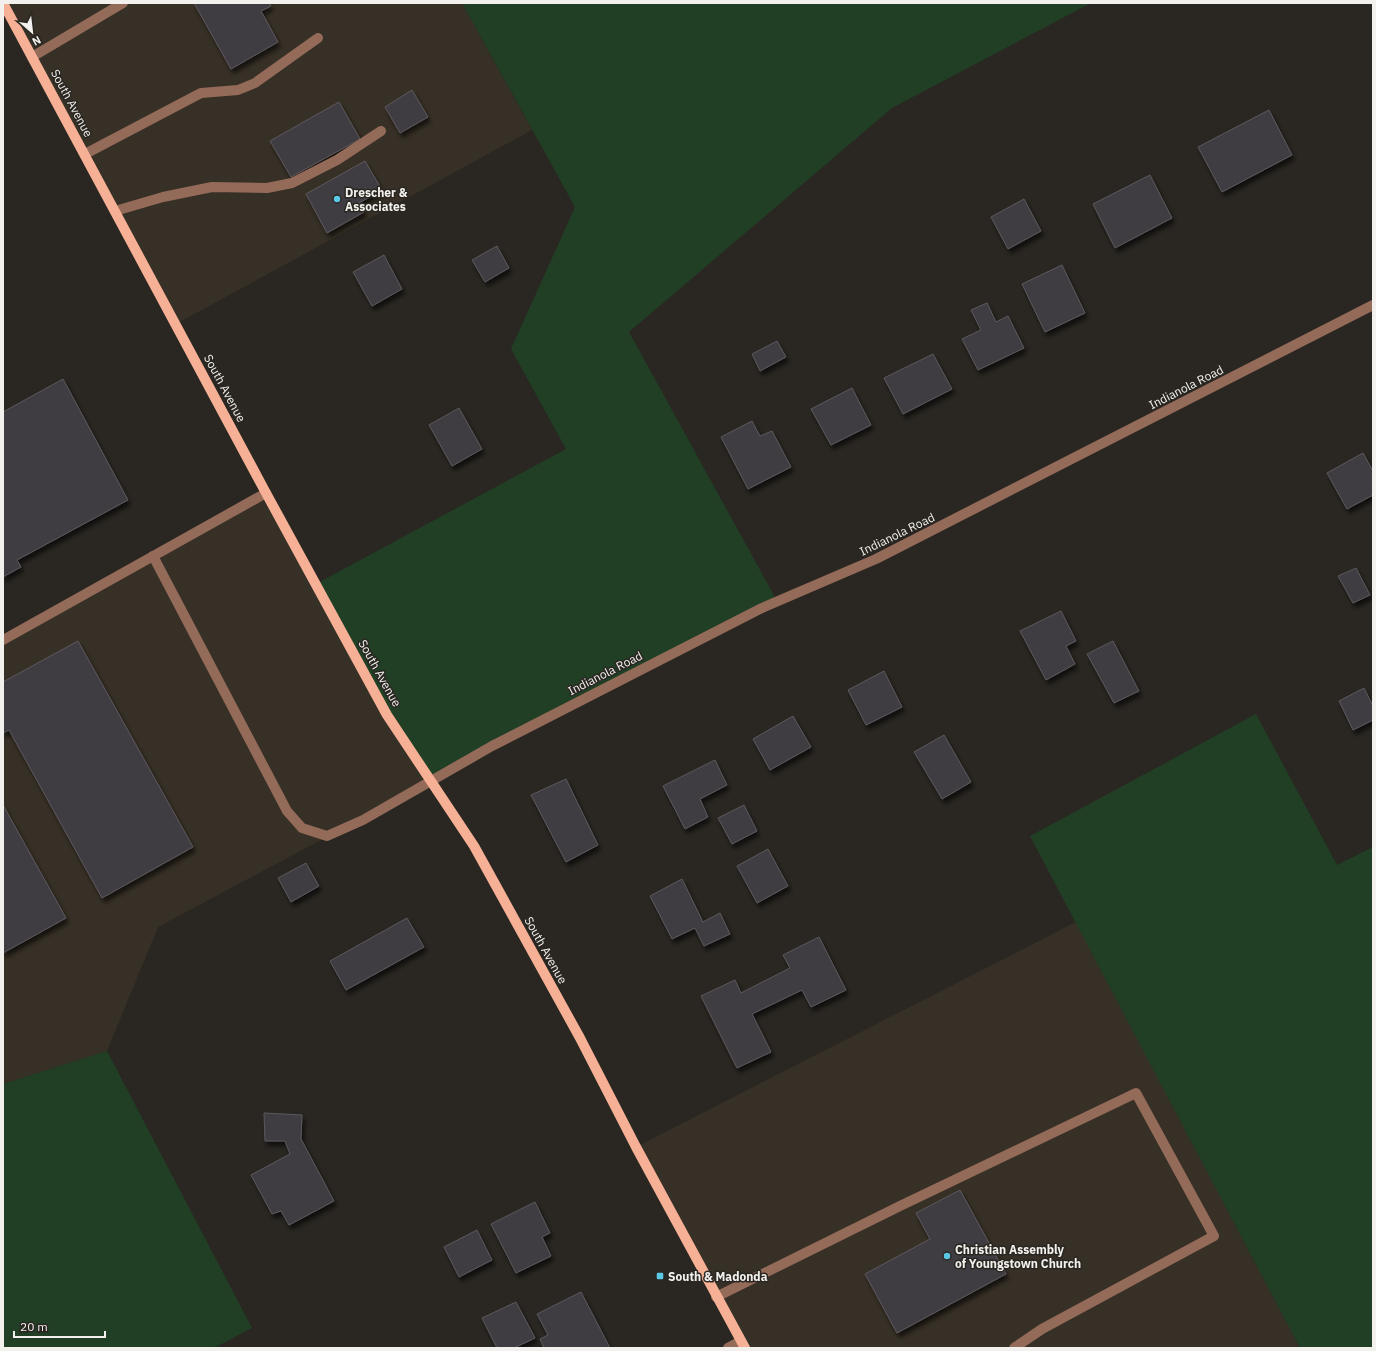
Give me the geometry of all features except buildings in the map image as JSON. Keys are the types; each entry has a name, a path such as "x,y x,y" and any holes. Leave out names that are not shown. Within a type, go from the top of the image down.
{"main road":[{"name":"South Avenue","path":"3,3 266,493 388,715 474,846 580,1038 636,1147 716,1297 743,1344"}],"street":[{"path":"32,57 123,3"},
{"path":"85,154 201,93 238,90 255,83 318,38"},
{"path":"115,211 163,197 212,187 267,188 292,183 337,160 381,131"},
{"name":"Indianola Road","path":"153,556 287,811 302,828 327,836 362,820 492,746 762,608 876,559 1373,305"},
{"path":"3,640 266,493"},
{"path":"716,1297 900,1206 1136,1093 1214,1236 1042,1329 1014,1348"},
{"path":"728,1348 743,1344"}],"shaded area":[{"path":"3,3 462,3 532,130 176,324"},
{"path":"266,493 431,781 158,927 107,1051 3,1084 3,640"},
{"path":"1076,922 1300,1348 745,1348 636,1147"}],"green space":[{"path":"462,3 1091,3 892,108 629,332 777,601 431,781 387,715 316,584 566,449 511,349 575,207"},
{"path":"1256,714 1337,865 1373,847 1373,1348 1300,1348 1030,836"},
{"path":"107,1051 252,1328 214,1348 3,1348 3,1084"}],"place":[{"name":"Drescher & Associates","path":"337,199"},
{"name":"Christian Assembly of Youngstown Church","path":"947,1256"},
{"name":"South & Madonda","path":"660,1276"}]}
